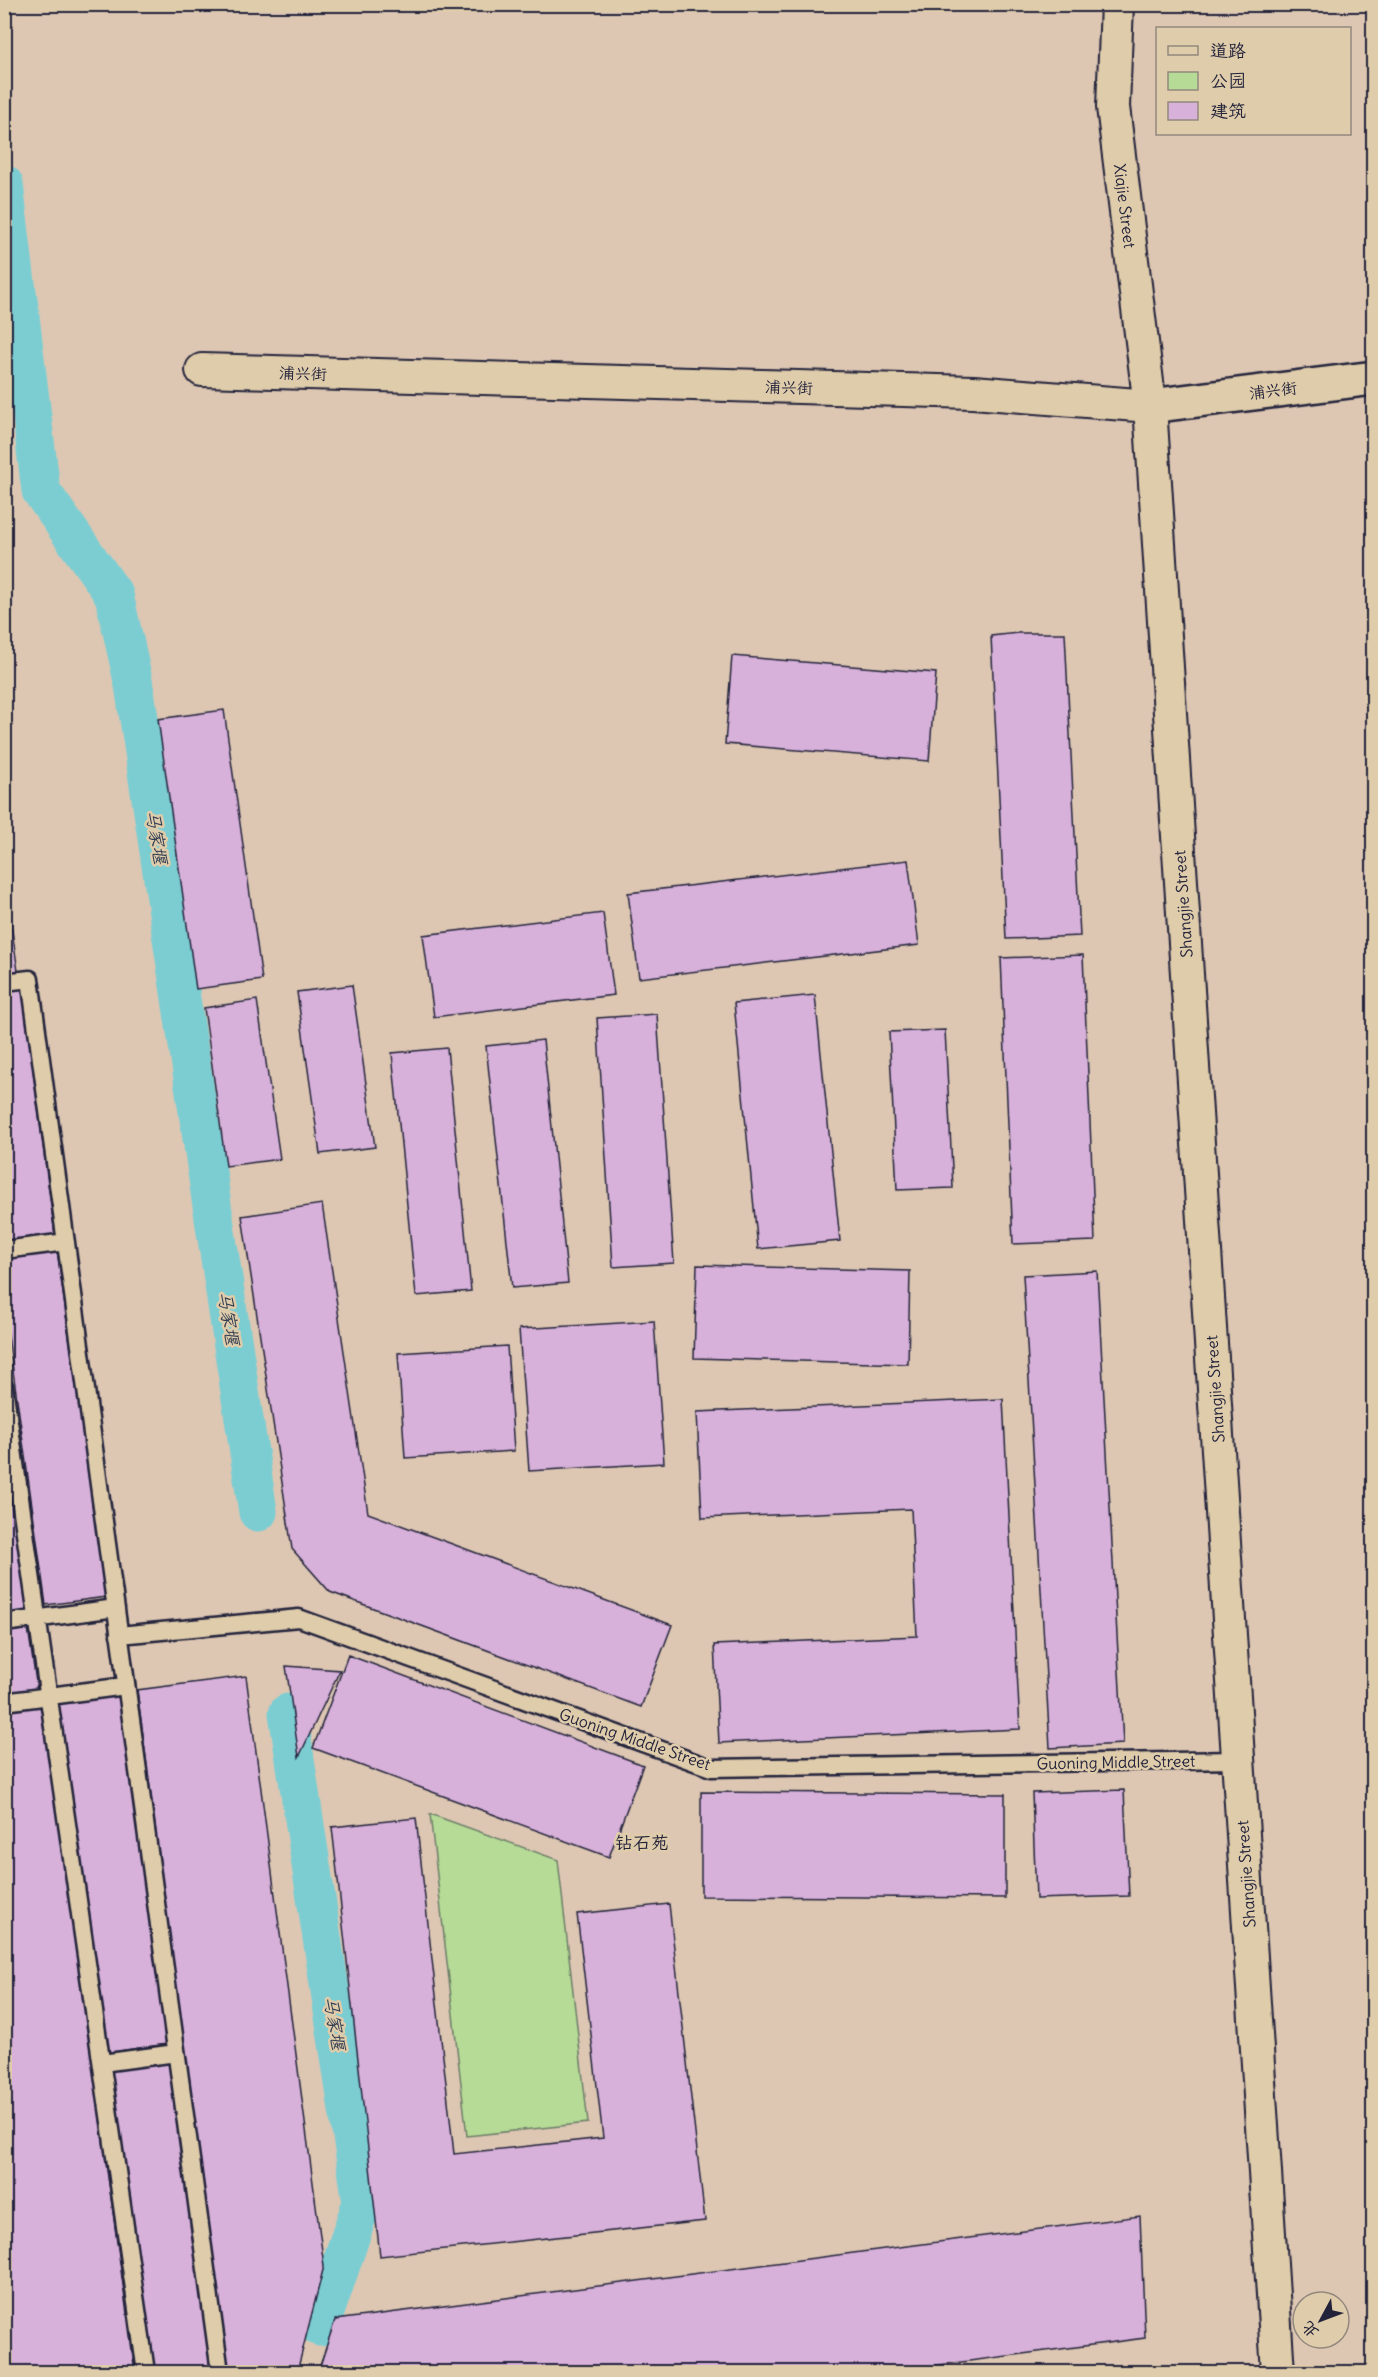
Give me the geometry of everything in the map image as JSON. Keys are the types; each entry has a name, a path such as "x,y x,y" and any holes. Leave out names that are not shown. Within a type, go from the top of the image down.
{"street":[{"name":"Xiajie Street","path":"1117,4 1113,107 1150,406"},
{"name":"浦兴街","path":"202,370 973,392 1150,406 1374,378"},
{"name":"Shangjie Street","path":"1150,406 1278,2373"}],"lane":[{"path":"4,982 30,979 220,2373"},
{"path":"4,1250 66,1242"},
{"path":"4,1387 146,2373"},
{"path":"4,1623 116,1608"},
{"name":"Guoning Middle Street","path":"119,1635 299,1618 711,1768 1239,1760"},
{"path":"4,1702 126,1686"},
{"path":"102,2063 176,2052"}],"green space":[{"path":"430,1814 558,1860 588,2123 467,2136"}],"building":[{"path":"1018,633 1065,633 1080,936 1006,939 991,636"},
{"path":"732,656 936,673 929,761 725,744"},
{"path":"224,710 262,980 196,989 158,719"},
{"path":"908,860 919,945 639,978 628,893"},
{"path":"4,877 18,971 4,973"},
{"path":"603,913 614,995 434,1017 423,935"},
{"path":"1083,955 1095,1241 1013,1244 1001,958"},
{"path":"352,985 375,1147 320,1154 297,992"},
{"path":"22,987 55,1235 4,1242 4,989"},
{"path":"815,995 840,1241 758,1249 734,1003"},
{"path":"257,1000 280,1159 226,1166 204,1008"},
{"path":"657,1014 674,1263 613,1267 597,1018"},
{"path":"945,1030 953,1188 897,1190 889,1032"},
{"path":"543,1040 568,1283 512,1288 486,1046"},
{"path":"447,1048 471,1291 416,1296 392,1053"},
{"path":"322,1204 368,1513 672,1625 641,1707 330,1592 292,1549 242,1216"},
{"path":"57,1250 106,1597 46,1605 4,1307 4,1258"},
{"path":"697,1265 910,1271 908,1364 694,1358"},
{"path":"1097,1271 1123,1744 1050,1748 1023,1275"},
{"path":"654,1321 664,1463 529,1471 519,1329"},
{"path":"507,1346 514,1451 405,1458 398,1353"},
{"path":"1003,1399 1020,1729 719,1743 714,1645 917,1636 911,1509 702,1518 697,1412"},
{"path":"4,1445 28,1611 4,1614"},
{"path":"28,1628 37,1689 4,1693 4,1631"},
{"path":"348,1655 643,1765 609,1857 313,1748"},
{"path":"286,1666 340,1670 299,1757"},
{"path":"246,1676 324,2266 297,2372 227,2372 137,1690"},
{"path":"119,1695 167,2044 106,2053 57,1704"},
{"path":"43,1704 135,2372 4,2372 4,1709"},
{"path":"1124,1790 1129,1896 1036,1899 1032,1793"},
{"path":"701,1792 1005,1794 1005,1898 701,1896"},
{"path":"416,1818 454,2154 603,2138 577,1914 669,1904 705,2221 380,2256 332,1827"},
{"path":"169,2063 212,2372 153,2372 110,2071"},
{"path":"1140,2216 1145,2338 885,2372 318,2372 335,2320"}],"waterway":[{"name":"马家堰","path":"4,184 41,491 114,595 134,685 258,1512"},
{"name":"马家堰","path":"288,1713 362,2202 320,2327"}],"district":[{"name":"钻石苑","path":"642,1842"}]}
